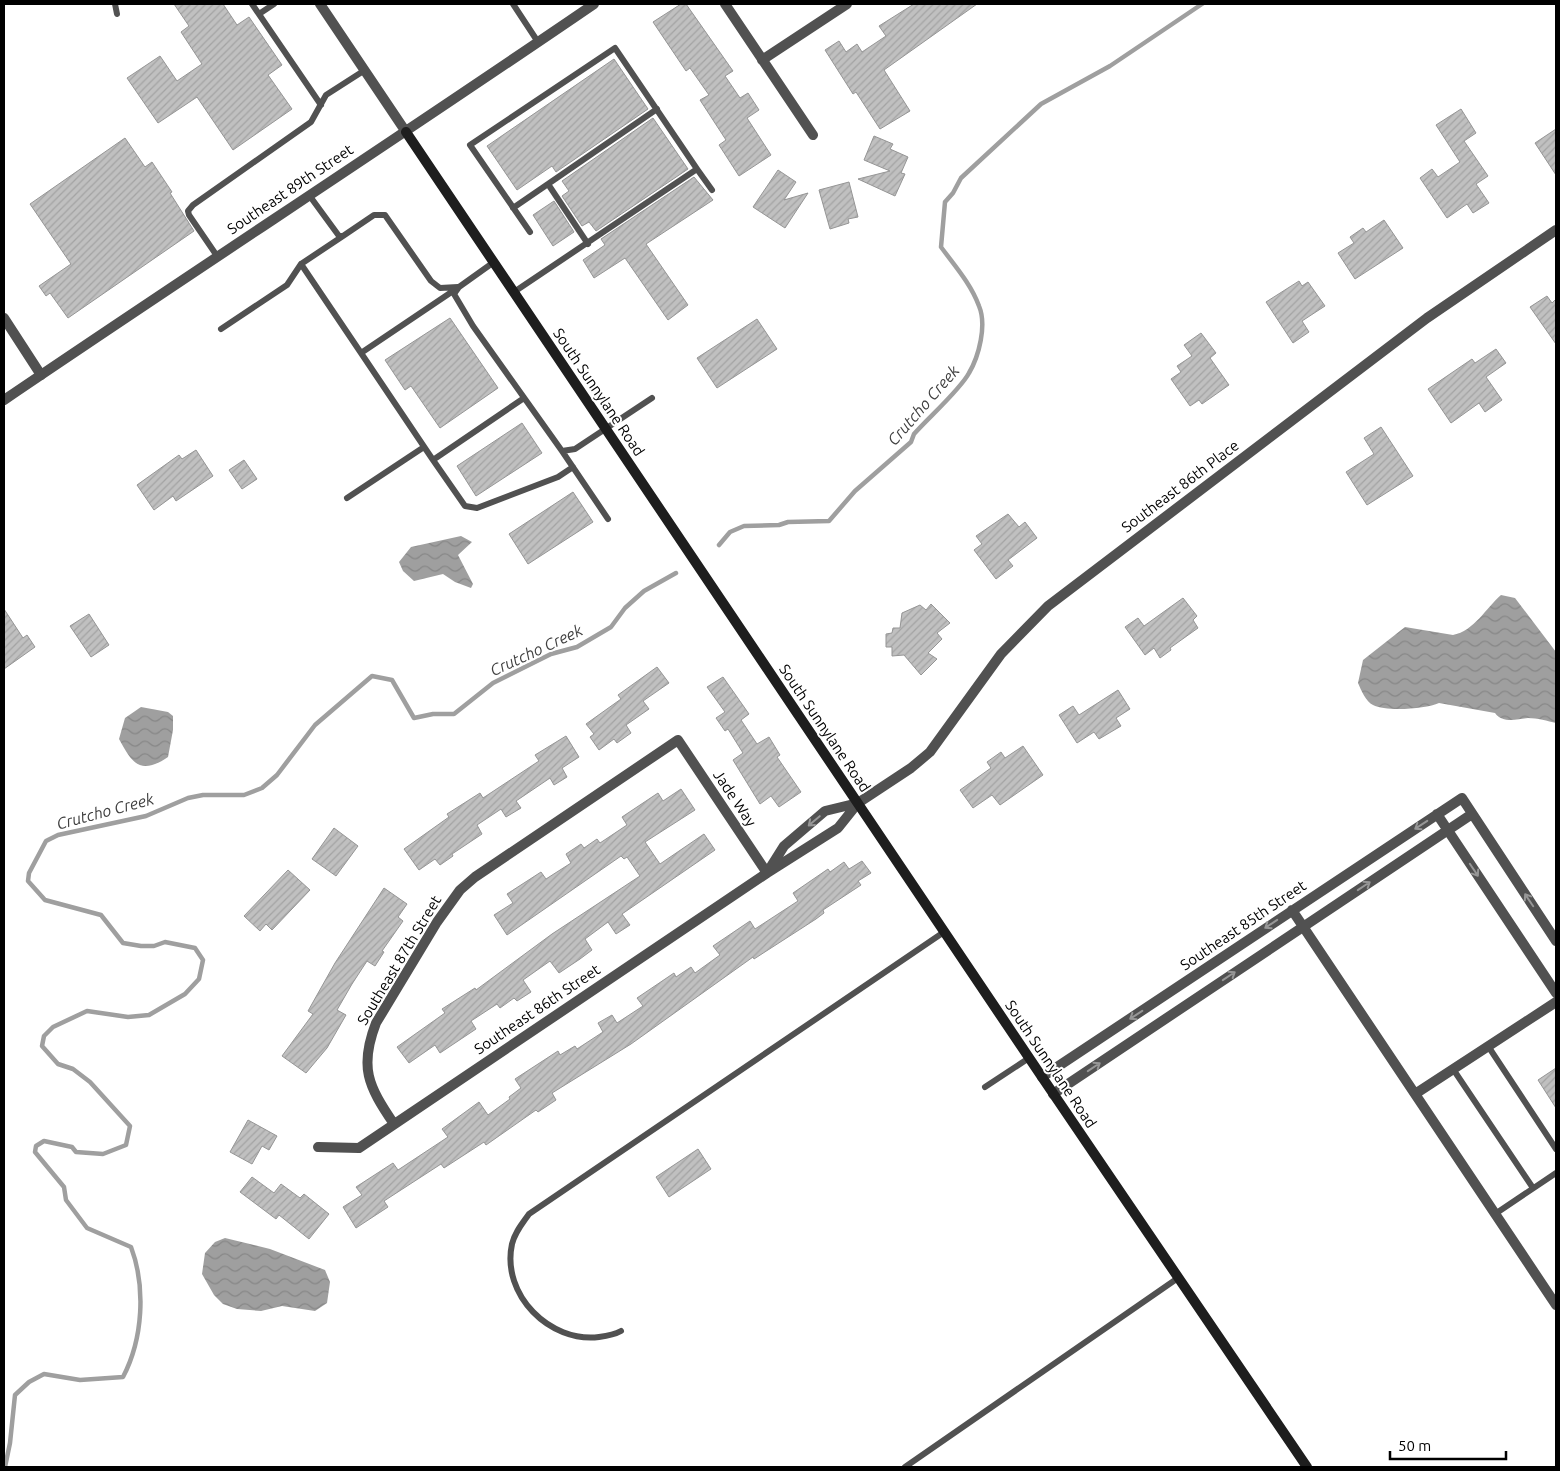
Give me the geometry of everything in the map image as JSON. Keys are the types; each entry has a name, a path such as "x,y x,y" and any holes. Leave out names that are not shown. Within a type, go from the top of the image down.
{"main road":[{"name":"South Sunnylane Road","path":"406,132 1053,1094 1307,1467"}],"street":[{"name":"South Sunnylane Road","path":"320,4 406,132"},
{"name":"Southeast 89th Street","path":"4,400 217,256 406,132 594,4"},
{"path":"725,4 814,135"},
{"path":"762,60 847,4"},
{"name":"Southeast 86th Place","path":"858,803 911,768 930,752 1001,654 1048,606 1428,318 1556,230"},
{"path":"4,318 41,375"},
{"name":"Jade Way","path":"678,740 767,872"},
{"name":"Southeast 87th Street","path":"394,1124 380,1104 367,1075 368,1043 376,1023 447,907 475,877 678,740"},
{"name":"Southeast 85th Street","path":"1042,1077 1462,798 1472,814"},
{"name":"Southeast 86th Street","path":"767,872 784,846 825,812 858,803"},
{"name":"Southeast 86th Street","path":"318,1147 358,1148 767,872 838,828 858,803"},
{"path":"1438,814 1556,993"},
{"path":"1053,1094 1472,814 1556,941"},
{"path":"1292,910 1556,1305"},
{"path":"1173,990 1184,1007"},
{"path":"1415,1094 1556,1002"}],"lane":[{"path":"115,4 117,14"},
{"path":"252,4 321,104"},
{"path":"259,14 274,4"},
{"path":"513,4 538,42"},
{"path":"530,232 470,145 615,48 712,190"},
{"path":"217,256 188,211 193,205 311,122 326,95 365,70"},
{"path":"513,208 657,109"},
{"path":"514,292 698,169"},
{"path":"548,184 588,244"},
{"path":"309,195 334,232 343,236"},
{"path":"221,329 287,285 301,264 374,215 385,215 431,281 440,288 459,287"},
{"path":"360,354 494,262"},
{"path":"301,264 360,354 466,506 477,508 558,477 573,467"},
{"path":"459,287 454,294 473,326 608,519"},
{"path":"433,460 524,398"},
{"path":"562,451 575,450 652,398"},
{"path":"347,498 424,447"},
{"path":"621,1331 605,1336 588,1338 570,1337 539,1320 528,1306 512,1272 512,1244 518,1229 529,1214 944,932"},
{"path":"1488,1046 1556,1149"},
{"path":"985,1088 1029,1058"},
{"path":"1453,1069 1534,1188"},
{"path":"1495,1214 1556,1173"},
{"path":"905,1467 1178,1278"}],"water":[{"path":"461,536 472,542 458,555 473,584 471,588 455,582 443,574 414,581 403,571 399,562 411,547"},
{"path":"1501,595 1515,598 1556,652 1556,723 1531,718 1506,720 1495,713 1439,703 1416,708 1396,709 1379,707 1366,699 1358,683 1363,660 1405,627 1453,635 1460,633 1473,624"},
{"path":"141,707 168,712 173,716 173,730 168,757 150,766 138,764 133,760 119,739 125,718"},
{"path":"225,1238 270,1249 325,1270 330,1282 327,1303 315,1311 282,1306 261,1311 237,1309 223,1304 214,1295 202,1274 205,1253 215,1242"}],"building":[{"path":"174,4 223,4 237,25 249,17 282,65 268,75 292,109 233,150 197,97 158,123 127,78 160,56 177,81 202,64 181,32 189,26"},
{"path":"681,4 686,4 733,71 725,76 740,98 748,93 759,110 747,118 771,155 739,176 719,145 726,140 700,100 709,95 690,68 686,71 653,22"},
{"path":"914,4 977,4 884,70 910,111 880,129 856,92 853,94 825,50 839,41 846,52 857,44 862,52 886,36 879,26"},
{"path":"614,59 648,109 556,172 552,166 517,190 487,146"},
{"path":"1461,109 1476,133 1464,141 1488,176 1476,184 1489,203 1473,213 1467,204 1447,218 1420,178 1432,169 1438,177 1460,162 1436,125"},
{"path":"653,118 688,169 596,231 589,222 582,226 562,196 569,191 562,181"},
{"path":"1556,129 1556,175 1535,143"},
{"path":"874,136 893,144 890,149 908,157 901,173 905,174 895,196 858,179 890,171 864,160"},
{"path":"125,138 145,167 152,162 194,231 68,318 50,293 46,296 39,286 71,264 30,204"},
{"path":"778,170 796,182 784,200 808,193 785,228 753,207"},
{"path":"694,177 713,200 646,244 688,305 668,320 625,258 594,278 583,260 605,245 601,239"},
{"path":"849,182 858,217 848,219 849,223 830,229 819,190"},
{"path":"554,201 574,232 553,246 533,215"},
{"path":"1384,220 1403,248 1355,279 1338,253 1354,243 1350,237 1363,228 1366,232"},
{"path":"1299,281 1302,286 1308,282 1325,306 1302,321 1309,332 1293,343 1266,302"},
{"path":"1547,296 1552,303 1556,299 1556,344 1530,307"},
{"path":"450,318 498,388 440,428 411,386 405,390 385,360"},
{"path":"757,319 777,349 717,388 697,358"},
{"path":"1201,333 1216,353 1210,358 1229,385 1202,404 1199,400 1190,406 1171,379 1181,372 1177,366 1192,356 1184,345"},
{"path":"1496,349 1506,363 1486,377 1502,400 1485,412 1479,403 1451,423 1428,389 1472,359 1475,363"},
{"path":"522,423 542,453 476,496 457,466"},
{"path":"1381,427 1413,476 1367,505 1346,472 1374,454 1364,438"},
{"path":"196,450 213,476 176,501 173,496 154,510 137,485 179,455 182,459"},
{"path":"244,460 257,479 242,489 229,470"},
{"path":"573,492 593,522 528,564 509,534"},
{"path":"1008,514 1019,527 1025,522 1037,538 1008,560 1013,566 996,579 974,550 982,544 976,536"},
{"path":"1183,598 1197,616 1193,620 1198,628 1170,648 1171,650 1160,658 1154,648 1145,655 1125,627 1138,618 1144,626"},
{"path":"931,604 950,623 937,633 942,639 928,653 937,659 921,675 904,655 892,656 892,647 886,647 886,634 892,633 893,628 900,628 902,613 920,605 926,610"},
{"path":"4,609 23,638 27,635 35,647 4,669"},
{"path":"89,614 109,645 91,657 70,626"},
{"path":"657,667 669,683 643,701 649,709 626,725 631,733 617,743 614,739 599,750 590,737 594,734 586,724 621,699 618,695"},
{"path":"723,677 749,714 741,720 757,744 769,737 780,755 777,757 801,792 779,807 771,796 760,804 733,760 743,753 728,729 725,731 716,718 725,712 707,687"},
{"path":"1118,690 1130,709 1116,718 1121,726 1099,739 1094,732 1077,743 1059,715 1073,706 1079,715"},
{"path":"566,736 579,757 562,768 567,777 554,785 550,778 516,801 521,808 506,817 501,809 477,825 482,834 452,854 453,856 440,865 435,859 419,870 404,849 449,817 447,814 480,793 483,798 539,761 535,755"},
{"path":"1023,746 1043,775 1000,805 992,795 973,808 960,790 991,768 987,762 1001,752 1005,758"},
{"path":"681,789 695,810 645,842 660,864 704,834 715,850 622,914 630,925 616,934 608,922 585,939 592,950 580,959 559,973 550,961 523,980 531,992 517,1001 514,998 500,1008 497,1004 471,1021 476,1029 440,1053 435,1045 409,1063 397,1047 445,1013 442,1009 475,988 476,990 552,934 640,876 627,857 624,859 621,856 507,935 494,915 513,903 507,894 541,872 546,879 571,863 566,854 581,844 584,848 597,839 600,843 627,825 622,817 658,793 663,801"},
{"path":"334,828 358,846 336,876 312,859"},
{"path":"862,861 871,873 858,881 861,885 823,910 824,913 816,919 754,959 753,957 631,1044 552,1093 556,1100 538,1112 536,1110 486,1145 484,1142 444,1168 441,1164 384,1201 388,1207 356,1228 343,1207 362,1195 356,1187 393,1163 398,1170 448,1137 442,1129 479,1102 488,1115 510,1099 509,1097 521,1088 515,1079 558,1051 560,1055 575,1046 577,1049 603,1032 598,1023 612,1015 617,1023 643,1006 637,998 674,973 676,977 691,967 695,973 720,955 713,946 750,921 755,929 798,901 793,893 828,869 830,872 844,862 849,869"},
{"path":"288,870 310,890 272,930 266,924 260,931 244,916"},
{"path":"384,888 407,904 398,917 403,921 382,951 384,952 375,966 367,961 352,984 337,1010 346,1015 327,1048 306,1073 282,1056 313,1014 308,1011 335,963"},
{"path":"1556,1068 1556,1108 1538,1080"},
{"path":"248,1120 277,1136 269,1150 262,1146 252,1164 230,1152"},
{"path":"698,1149 711,1169 669,1197 656,1177"},
{"path":"252,1177 274,1193 281,1184 300,1198 304,1194 329,1214 309,1239 279,1215 276,1219 240,1192"}],"waterway":[{"name":"Crutcho Creek","path":"719,545 730,532 744,526 829,521 855,491 911,442 914,434 965,380 973,366 981,340 982,322 976,298 941,247 945,202 953,193 961,178 1041,104 1110,66 1202,4"},
{"name":"Crutcho Creek","path":"5,1467 10,1443 15,1395 29,1382 44,1374 80,1380 123,1377 135,1346 140,1313 139,1279 131,1247 87,1228 66,1200 64,1187 35,1152 36,1146 44,1141 72,1147 76,1152 103,1154 126,1145 130,1126 90,1082 73,1069 58,1064 42,1046 44,1036 53,1027 87,1011 128,1017 149,1015 185,994 199,979 203,960 195,948 165,942 154,946 123,943 101,915 45,900 28,881 29,873 46,841 58,835 146,816 188,798 203,795 244,795 262,788 277,775 315,725 372,676 392,680 414,718 433,714 454,714 493,683 551,654 577,647 611,627 625,608 644,591 676,573"}]}
